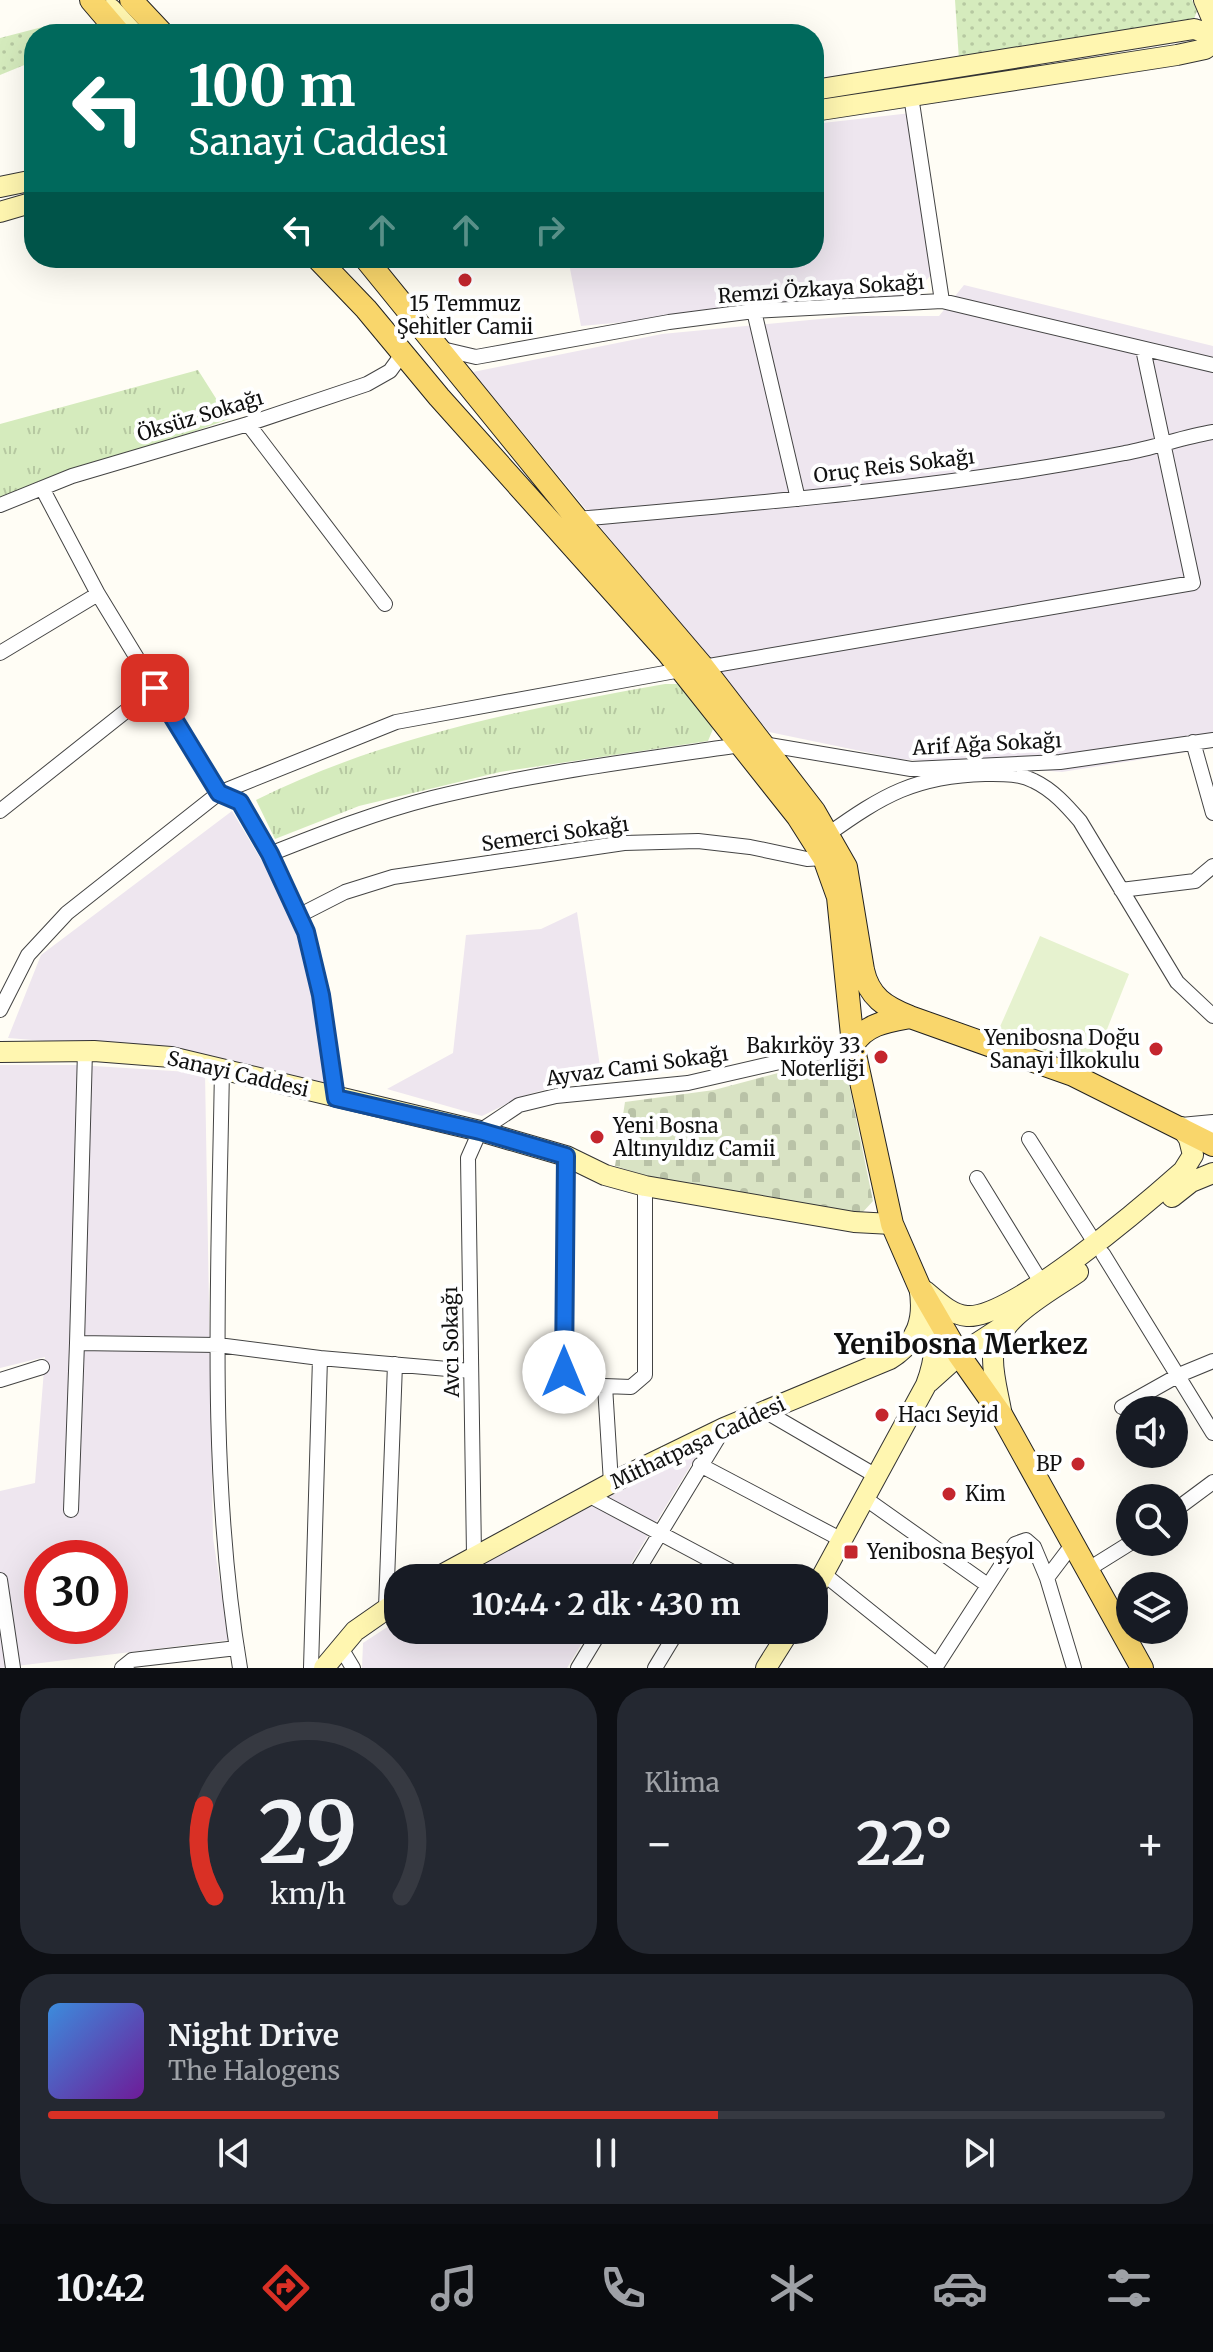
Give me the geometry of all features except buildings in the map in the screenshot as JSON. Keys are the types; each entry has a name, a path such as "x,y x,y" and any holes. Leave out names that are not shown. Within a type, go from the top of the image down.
{"main road":[{"path":"91,0 111,24"},
{"path":"103,0 125,24"},
{"path":"131,0 154,24"},
{"path":"1204,0 1213,21"},
{"path":"824,88 1194,29 1213,35"},
{"path":"824,109 1177,55 1205,49 1213,43"},
{"path":"0,187 24,182"},
{"path":"0,212 24,205"},
{"path":"0,225 24,219"},
{"path":"326,268 692,668"},
{"path":"373,268 577,519 752,744 814,811 846,867 866,986 886,1007 1059,1070 1213,1145"},
{"path":"383,268 384,281"},
{"path":"752,744 824,858 838,897 853,1045 892,1224 919,1286 935,1336 934,1364 926,1385 828,1568"},
{"path":"853,1045 863,1032 883,1022 910,1017"},
{"name":"Sanayi Caddesi","path":"0,1052 85,1051 171,1057 480,1131 566,1156 605,1175 645,1186 854,1222 892,1224"},
{"path":"926,1385 965,1364 1099,1248 1190,1162 1192,1148 1181,1127"},
{"path":"919,1286 944,1307 968,1317 999,1308 1099,1248 1191,1182 1213,1173"},
{"path":"919,1286 965,1364 1002,1416 1142,1668"},
{"name":"Mithatpaşa Caddesi","path":"459,1564 611,1483 724,1428 869,1370 907,1348 921,1319 919,1286"},
{"path":"1002,1416 993,1359 995,1344 1013,1320"},
{"path":"324,1668 355,1631 384,1611"},
{"path":"766,1668 781,1644"}],"street":[{"path":"911,96 942,301"},
{"name":"Remzi Özkaya Sokağı","path":"476,357 669,322 754,311 942,301 1213,365"},
{"path":"754,311 798,499"},
{"path":"436,346 476,357 461,377"},
{"path":"0,1010 28,955 67,913 219,793 396,722 1193,583 1143,349"},
{"name":"Öksüz Sokağı","path":"0,505 72,476 248,424 367,384 390,371 403,353"},
{"path":"248,424 385,604"},
{"name":"Oruç Reis Sokağı","path":"577,519 798,499 1109,456 1213,432"},
{"path":"42,488 98,594 219,793 240,802 270,854 306,932 321,995 336,1098"},
{"path":"0,653 98,594"},
{"path":"0,811 155,688"},
{"name":"Arif Ağa Sokağı","path":"270,854 345,824 432,799 562,771 752,744 911,769 1060,762 1213,740"},
{"path":"1193,742 1213,813"},
{"path":"827,835 885,798 922,780 1006,773 1033,780 1059,798 1080,821 1177,982 1213,1016"},
{"name":"Semerci Sokağı","path":"298,916 345,892 393,877 624,843 698,841 750,847 807,859 824,858"},
{"path":"1121,890 1195,881 1213,866"},
{"name":"Ayvaz Cami Sokağı","path":"480,1131 519,1105 544,1099 688,1083 853,1045"},
{"path":"71,1510 85,1051"},
{"path":"222,1067 218,1345 222,1508 240,1668"},
{"path":"1181,1127 1213,1124"},
{"name":"Avcı Sokağı","path":"474,1555 468,1158 480,1131"},
{"path":"1029,1139 1213,1433"},
{"path":"566,1156 564,1372 577,1385 631,1387 645,1375 645,1186"},
{"path":"977,1178 1041,1282"},
{"path":"77,1343 218,1345 320,1358 471,1371"},
{"path":"311,1668 320,1358"},
{"path":"1142,1396 1213,1361"},
{"path":"393,1564 395,1364"},
{"path":"0,1380 42,1367"},
{"path":"605,1386 611,1483"},
{"path":"763,1410 878,1477"},
{"path":"641,1564 724,1428"},
{"path":"700,1465 844,1541"},
{"path":"1188,1501 1213,1482"},
{"path":"590,1496 718,1564"},
{"path":"866,1499 986,1584"},
{"path":"828,1589 936,1666 986,1584 1021,1540 1034,1547 1047,1578 1074,1668"},
{"path":"1047,1578 1072,1545"},
{"path":"1087,1570 1116,1552"},
{"path":"0,1580 3,1623 13,1668"},
{"path":"578,1668 593,1644"},
{"path":"655,1668 670,1644"},
{"path":"122,1668 132,1660 174,1662 237,1648"},
{"path":"341,1648 353,1668"}],"shaded area":[{"path":"911,113 932,274 911,296 581,326 570,268 824,268 824,123"},
{"path":"964,285 1213,346 1213,748 1062,772 899,759 769,732 473,372 662,334 852,316 939,316"},
{"path":"232,811 268,871 304,951 326,1086 95,1045 8,1038 41,955"},
{"path":"577,912 601,1073 523,1096 482,1116 387,1089 453,1053 466,935 541,929"},
{"path":"0,1065 78,1065 205,1073 213,1538 229,1640 0,1668 0,1491 35,1483 45,1357 0,1368"},
{"path":"702,1447 631,1564 484,1564"},
{"path":"384,1629 384,1644 582,1644 567,1668 362,1668 363,1643"}],"green space":[{"path":"955,0 1192,0 1197,11 1194,19 959,60"},
{"path":"24,32 24,65 0,75 0,38"},
{"path":"198,370 229,419 0,502 0,424"},
{"path":"665,684 680,684 713,729 708,741 500,772 359,806 275,839 256,800 354,758 456,727"},
{"path":"1040,936 1129,974 1090,1072 999,1029"},
{"path":"844,1060 873,1201 862,1213 663,1181 615,1166 625,1102 714,1090 797,1068"}],"place":[{"name":"15 Temmuz Şehitler Camii","path":"465,280"},
{"name":"Yenibosna Doğu Sanayi İlkokulu","path":"1156,1049"},
{"name":"Bakırköy 33. Noterliği","path":"881,1057"},
{"name":"Yeni Bosna Altınyıldız Camii","path":"597,1137"},
{"name":"Hacı Seyid","path":"882,1415"},
{"name":"BP","path":"1078,1464"},
{"name":"Kim","path":"949,1494"},
{"name":"Yenibosna Beşyol","path":"851,1552"}],"district":[{"name":"Yenibosna Merkez","path":"961,1344"}],"route":[{"path":"155,688 219,793 240,802 270,854 306,932 321,995 336,1098 480,1131 566,1156 564,1372"}]}
